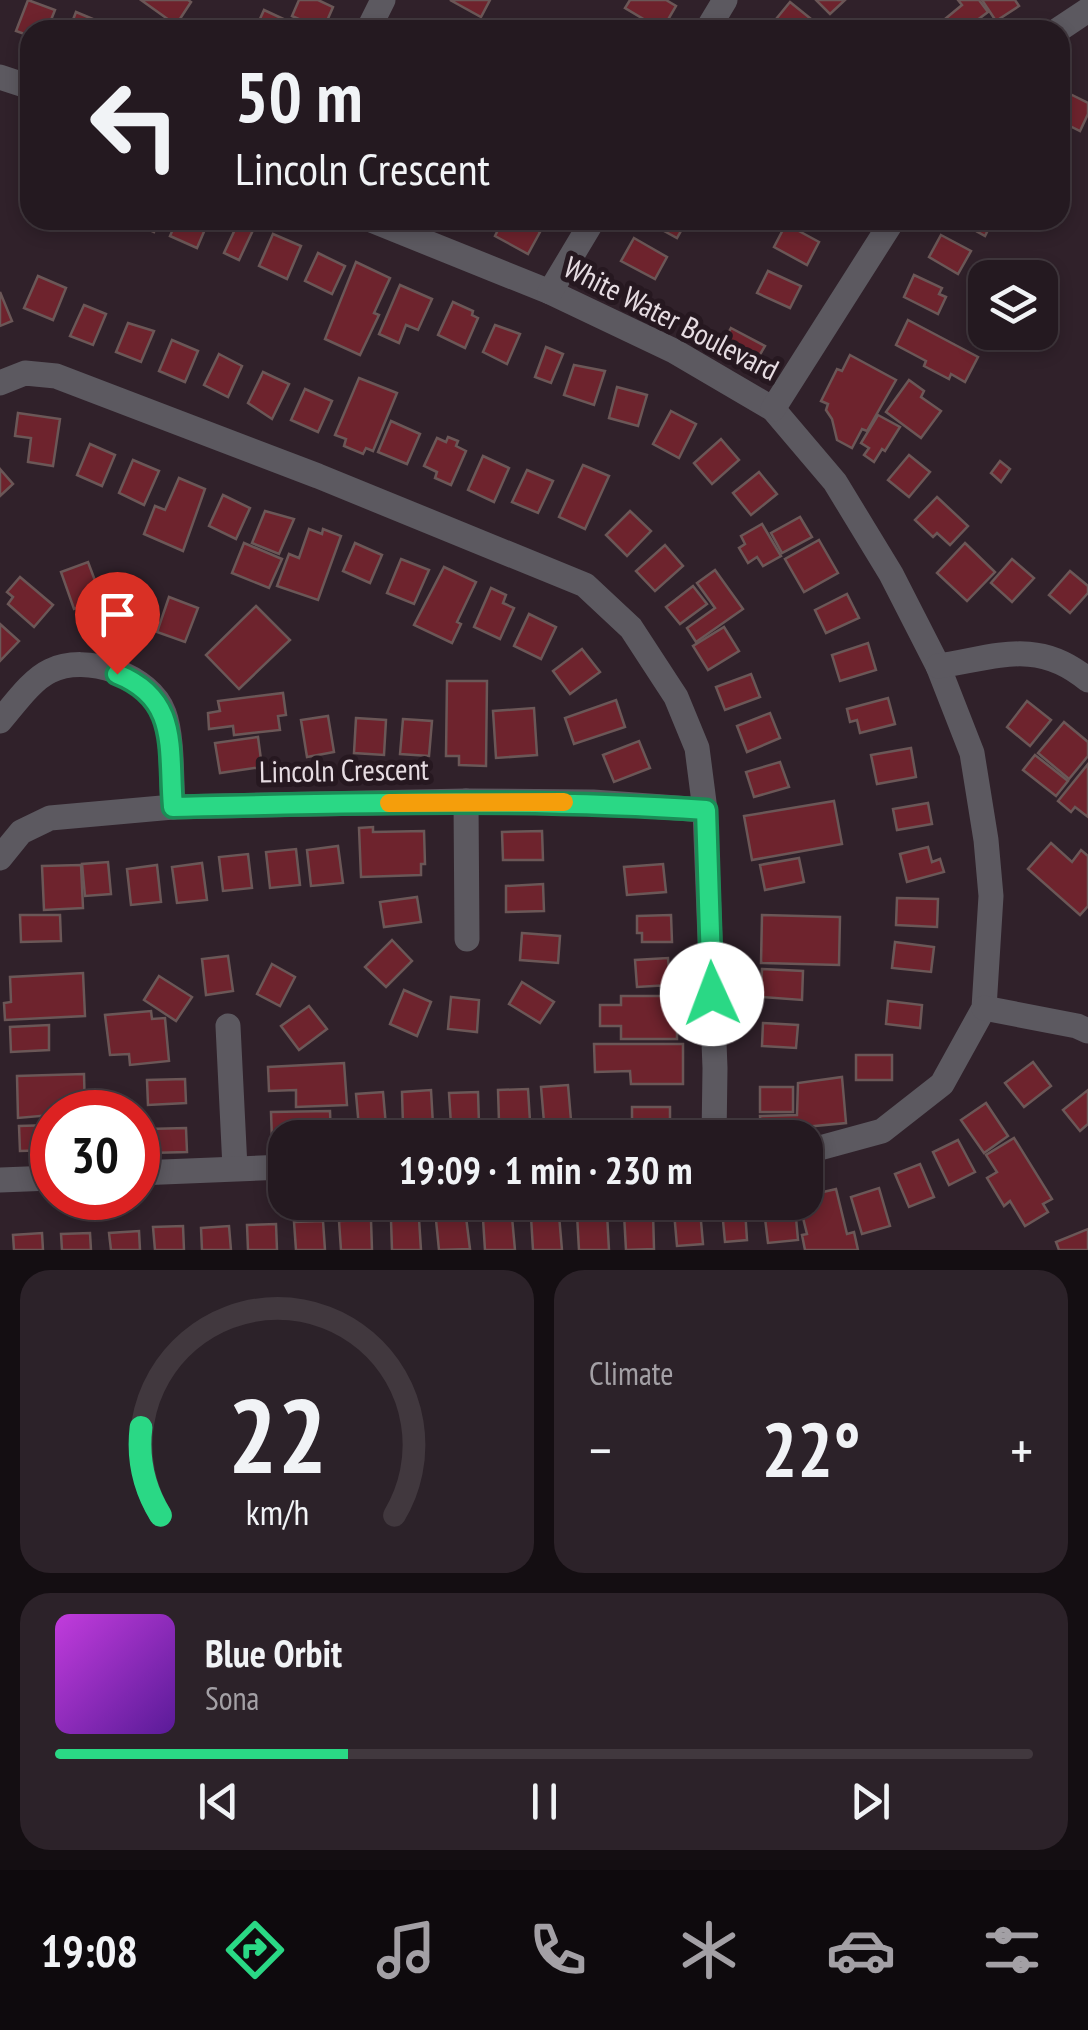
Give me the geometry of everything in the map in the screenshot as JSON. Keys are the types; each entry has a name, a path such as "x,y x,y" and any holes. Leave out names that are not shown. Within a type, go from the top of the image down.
{"street":[{"name":"White Water Boulevard","path":"397,230 550,292 674,351 774,409 835,482 891,574 938,666 972,752 986,840 990,896 984,1008 942,1084 882,1131 823,1147"},
{"path":"550,292 587,230"},
{"path":"774,409 886,230"},
{"path":"0,383 24,373 56,376 336,483 585,585 631,628 676,696 697,748 706,810 714,1120"},
{"path":"938,666 1033,652 1068,664 1088,680"},
{"path":"0,720 46,672 69,664 94,665 140,683 157,699 165,716 173,807"},
{"path":"466,801 467,939"},
{"name":"Lincoln Crescent","path":"0,858 21,832 50,818 173,807 466,801 593,802 706,810"},
{"path":"984,1008 1077,1026 1088,1032"},
{"path":"228,1026 235,1168"},
{"path":"160,1172 268,1167"},
{"path":"0,1180 30,1179"}],"building":[{"path":"28,0 55,10 51,20 20,20"},
{"path":"141,0 191,2 179,20 169,20"},
{"path":"299,0 318,0 333,7 327,20 292,16"},
{"path":"450,0 490,0 481,17"},
{"path":"630,0 666,0 676,6 668,20 645,20 625,8"},
{"path":"816,0 845,0 830,14"},
{"path":"958,0 979,0 988,12 977,20 944,20 962,5"},
{"path":"982,0 1015,0 1019,6 995,20"},
{"path":"790,2 812,20 775,20"},
{"path":"264,10 286,20 260,20"},
{"path":"76,12 95,20 73,20"},
{"path":"1070,94 1088,103 1088,114 1080,131 1070,126"},
{"path":"173,230 205,230 197,248 170,236"},
{"path":"235,230 253,230 239,260 224,253"},
{"path":"498,230 540,232 528,254 495,236"},
{"path":"662,230 681,230 677,238"},
{"path":"783,230 797,230 819,242 807,265 774,247"},
{"path":"273,234 301,246 287,279 259,266"},
{"path":"941,235 971,251 958,274 929,257"},
{"path":"634,238 667,257 655,279 621,261"},
{"path":"318,253 345,266 332,294 305,281"},
{"path":"356,262 390,278 374,313 379,315 360,355 325,339"},
{"path":"768,271 801,286 790,308 757,293"},
{"path":"914,275 942,288 939,294 946,297 938,314 904,297"},
{"path":"38,276 66,288 53,320 24,308"},
{"path":"400,285 432,299 418,330 406,325 399,343 379,334"},
{"path":"0,292 12,321 0,326"},
{"path":"453,302 473,311 472,315 478,318 465,348 438,335"},
{"path":"84,305 106,314 93,345 70,336"},
{"path":"908,320 978,357 965,382 951,374 949,379 924,366 926,361 896,345"},
{"path":"128,323 154,331 141,362 116,352"},
{"path":"495,325 520,334 507,364 483,352"},
{"path":"731,328 765,346 752,368 719,350"},
{"path":"172,340 198,351 185,382 159,371"},
{"path":"546,347 563,354 551,383 535,377"},
{"path":"219,354 242,366 228,397 204,385"},
{"path":"850,355 896,380 867,431 862,429 852,448 837,440 826,410 828,404 821,401 837,369 842,371"},
{"path":"574,365 605,371 594,405 564,395"},
{"path":"263,372 289,384 272,419 248,403"},
{"path":"359,378 397,393 373,451 366,448 363,454 344,446 346,439 335,435"},
{"path":"909,380 924,391 921,397 941,411 921,438 886,412"},
{"path":"617,387 647,395 638,426 609,418"},
{"path":"305,389 332,401 318,432 291,420"},
{"path":"671,411 696,424 679,458 653,444"},
{"path":"18,413 60,419 53,466 28,462 31,438 15,436"},
{"path":"878,415 900,427 874,462 864,455 869,448 861,443"},
{"path":"391,421 420,434 407,464 378,452"},
{"path":"448,437 466,451 451,485 435,478 437,472 424,466 437,438 446,442"},
{"path":"721,439 739,460 712,484 694,463"},
{"path":"90,444 115,455 102,486 77,475"},
{"path":"909,455 930,472 909,497 888,480"},
{"path":"483,456 509,468 494,502 468,490"},
{"path":"133,460 159,471 144,505 119,493"},
{"path":"1000,461 1010,469 1001,482 991,473"},
{"path":"583,465 609,476 585,529 559,517"},
{"path":"0,469 13,484 0,496"},
{"path":"527,470 553,481 538,513 512,502"},
{"path":"759,472 777,494 751,515 733,493"},
{"path":"179,478 205,489 183,551 144,534 155,506 165,510"},
{"path":"223,495 250,508 236,539 209,526"},
{"path":"937,497 968,526 950,545 937,533 933,537 915,520"},
{"path":"265,511 294,519 279,554 252,543"},
{"path":"630,511 651,531 627,556 606,535"},
{"path":"800,517 812,537 782,553 771,533"},
{"path":"762,524 781,556 763,566 757,557 748,563 739,548 745,544 741,536"},
{"path":"309,529 341,536 318,600 277,586 289,554 299,558"},
{"path":"819,540 838,573 804,592 785,559"},
{"path":"244,543 282,559 269,588 232,573"},
{"path":"355,543 382,555 370,583 343,571"},
{"path":"965,543 995,572 967,601 937,573"},
{"path":"665,545 683,566 655,591 636,571"},
{"path":"401,559 429,570 414,604 387,593"},
{"path":"1012,559 1034,578 1012,602 991,583"},
{"path":"88,562 102,599 74,609 61,572"},
{"path":"444,567 476,582 457,622 461,624 452,643 414,625"},
{"path":"715,570 743,609 696,642 687,628 715,608 697,583"},
{"path":"1070,571 1088,586 1088,593 1070,613 1049,595"},
{"path":"20,577 53,605 34,627 8,604 13,597 7,592"},
{"path":"693,586 707,604 680,624 666,607"},
{"path":"491,588 506,595 503,603 514,608 500,639 474,627"},
{"path":"143,592 144,624 116,625 115,593"},
{"path":"847,594 859,618 826,633 815,610"},
{"path":"169,597 198,608 185,642 157,632"},
{"path":"256,606 290,640 239,689 206,655"},
{"path":"529,614 556,627 541,659 514,646"},
{"path":"0,624 19,641 0,661"},
{"path":"724,627 739,651 708,670 693,646"},
{"path":"868,643 876,670 840,681 832,655"},
{"path":"582,649 600,672 570,694 553,671"},
{"path":"751,674 760,697 725,710 716,687"},
{"path":"447,681 487,681 486,766 459,765 459,756 446,756"},
{"path":"283,693 286,715 278,716 280,730 234,735 233,726 209,729 208,713 220,711 218,701"},
{"path":"888,698 895,724 860,733 857,720 850,722 847,709"},
{"path":"616,700 625,727 574,744 565,718"},
{"path":"1027,701 1051,720 1030,746 1007,727"},
{"path":"534,708 537,755 496,758 493,711"},
{"path":"770,713 780,738 747,752 737,726"},
{"path":"328,716 334,752 307,757 301,720"},
{"path":"356,718 386,720 384,755 354,753"},
{"path":"403,719 432,721 429,756 400,754"},
{"path":"1064,722 1088,742 1088,756 1069,779 1038,753"},
{"path":"258,737 262,767 220,773 215,743"},
{"path":"639,741 650,768 614,782 603,755"},
{"path":"911,748 916,777 877,784 871,755"},
{"path":"1035,755 1068,781 1056,796 1023,770"},
{"path":"780,762 789,787 754,797 746,772"},
{"path":"1088,764 1088,817 1075,807 1071,812 1058,801"},
{"path":"834,801 842,844 752,860 744,816"},
{"path":"928,803 932,824 897,830 893,809"},
{"path":"373,827 373,832 424,831 425,864 421,864 421,875 361,877 359,828"},
{"path":"542,831 543,860 503,860 502,832"},
{"path":"1051,843 1072,862 1081,850 1088,856 1088,906 1080,915 1028,869"},
{"path":"338,846 343,883 311,886 307,850"},
{"path":"928,847 932,862 940,859 944,872 907,882 900,854"},
{"path":"296,849 300,885 270,888 266,852"},
{"path":"248,854 252,888 223,891 219,857"},
{"path":"799,858 804,882 765,890 760,865"},
{"path":"108,862 111,894 85,896 82,864"},
{"path":"202,863 207,900 177,903 172,867"},
{"path":"663,864 666,892 627,895 624,867"},
{"path":"81,865 83,908 44,910 42,866"},
{"path":"157,865 161,902 131,905 127,869"},
{"path":"543,884 544,911 506,912 506,886"},
{"path":"417,897 421,922 384,927 380,902"},
{"path":"897,898 938,899 937,927 896,925"},
{"path":"20,915 60,915 61,941 21,942"},
{"path":"671,915 672,942 642,942 642,933 637,933 637,916"},
{"path":"762,915 840,917 839,965 761,963"},
{"path":"522,933 560,936 558,963 520,960"},
{"path":"392,940 412,961 386,987 365,967"},
{"path":"895,942 934,947 931,972 892,968"},
{"path":"228,956 233,991 206,995 202,959"},
{"path":"668,958 670,985 637,987 635,960"},
{"path":"272,964 295,977 280,1006 257,994"},
{"path":"762,969 803,971 802,1000 761,997"},
{"path":"83,973 85,1016 5,1020 4,1003 11,1002 10,977"},
{"path":"159,976 192,997 176,1021 144,1000"},
{"path":"522,982 554,1002 540,1023 509,1004"},
{"path":"404,990 431,1002 417,1036 390,1024"},
{"path":"621,996 677,996 677,1039 621,1039 621,1026 600,1026 600,1005 621,1005"},
{"path":"451,997 479,1000 477,1032 448,1029"},
{"path":"888,1001 922,1005 920,1028 886,1024"},
{"path":"309,1006 327,1029 299,1050 281,1026"},
{"path":"151,1011 152,1019 165,1018 169,1061 130,1065 129,1054 110,1055 105,1015"},
{"path":"763,1023 798,1025 796,1048 762,1046"},
{"path":"49,1025 49,1050 11,1052 10,1027"},
{"path":"594,1044 683,1044 683,1084 631,1084 630,1071 595,1072"},
{"path":"856,1055 892,1055 892,1080 856,1080"},
{"path":"1033,1062 1051,1086 1024,1107 1005,1083"},
{"path":"344,1063 347,1105 296,1107 296,1090 269,1091 268,1067"},
{"path":"84,1074 84,1090 30,1090 30,1117 18,1118 17,1076"},
{"path":"842,1077 846,1123 760,1120 760,1116 797,1115 798,1083"},
{"path":"185,1079 186,1103 160,1104 160,1090 147,1090 147,1080"},
{"path":"568,1085 571,1120 544,1120 541,1087"},
{"path":"760,1087 793,1087 793,1112 760,1112"},
{"path":"528,1089 530,1120 499,1120 498,1090"},
{"path":"431,1090 433,1120 403,1120 402,1092"},
{"path":"1088,1090 1088,1124 1080,1131 1063,1110"},
{"path":"383,1092 385,1120 358,1120 356,1094"},
{"path":"478,1092 479,1120 451,1120 449,1093"},
{"path":"986,1103 1008,1136 984,1153 961,1120"},
{"path":"632,1107 670,1107 670,1120 632,1120"},
{"path":"330,1111 330,1120 271,1120 271,1112"},
{"path":"19,1126 30,1126 30,1151 20,1151"},
{"path":"186,1128 187,1152 160,1153 160,1129"},
{"path":"1014,1138 1052,1199 1043,1204 1048,1212 1025,1226 1010,1201 1004,1206 987,1178 997,1172 986,1155"},
{"path":"958,1140 975,1172 949,1185 933,1152"},
{"path":"920,1164 934,1197 909,1207 895,1174"},
{"path":"879,1188 890,1226 862,1234 851,1197"},
{"path":"836,1189 847,1234 854,1232 858,1250 805,1250 804,1220 823,1220 823,1192"},
{"path":"371,1220 372,1250 341,1250 339,1221"},
{"path":"391,1220 419,1220 421,1250 392,1250"},
{"path":"436,1220 466,1220 470,1249 439,1250"},
{"path":"483,1220 512,1220 515,1250 485,1250"},
{"path":"531,1220 559,1220 562,1250 533,1250"},
{"path":"577,1220 607,1220 609,1250 579,1250"},
{"path":"624,1220 653,1220 654,1249 626,1250"},
{"path":"675,1220 701,1220 703,1244 677,1246"},
{"path":"723,1220 746,1220 747,1240 725,1242"},
{"path":"765,1220 796,1220 798,1240 768,1243"},
{"path":"323,1221 325,1250 296,1250 294,1222"},
{"path":"276,1224 277,1250 248,1250 247,1225"},
{"path":"183,1226 184,1250 155,1250 153,1227"},
{"path":"229,1226 231,1250 202,1250 201,1228"},
{"path":"1088,1229 1088,1250 1059,1250 1056,1242"},
{"path":"139,1231 140,1250 111,1250 109,1233"},
{"path":"42,1233 43,1250 14,1250 13,1235"},
{"path":"90,1233 91,1250 62,1250 61,1234"}],"slow traffic":[{"path":"389,803 564,802"}],"route":[{"path":"117,674 140,683 157,699 165,716 173,807 466,801 593,802 706,810 712,994"}]}
